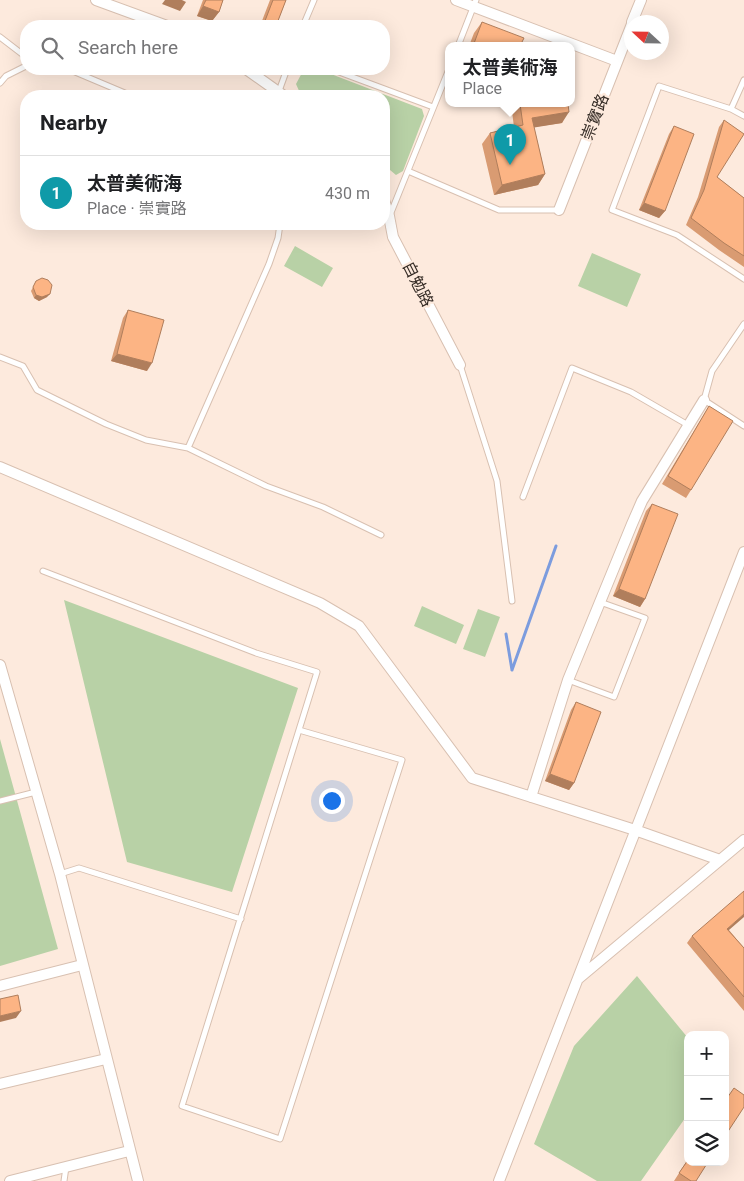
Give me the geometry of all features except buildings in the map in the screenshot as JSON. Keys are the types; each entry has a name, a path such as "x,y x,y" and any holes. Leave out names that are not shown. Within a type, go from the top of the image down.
{"street":[{"path":"96,0 151,20"},
{"path":"456,0 475,3 570,42"},
{"name":"崇實路","path":"635,15 641,0"},
{"name":"崇實路","path":"559,210 624,43"},
{"path":"575,44 617,61"},
{"path":"255,75 276,90"},
{"name":"自勉路","path":"390,216 393,237 460,365"},
{"path":"530,797 568,680 642,501 704,400"},
{"path":"0,467 320,603 359,626 472,778 635,830 720,860"},
{"path":"499,1181 744,552"},
{"path":"0,665 60,874 138,1181"},
{"path":"578,979 744,840"},
{"path":"0,986 82,965"},
{"path":"0,1084 106,1059"},
{"path":"10,1181 129,1150"}],"lane":[{"path":"306,20 314,0"},
{"path":"460,42 475,3"},
{"path":"0,36 20,52"},
{"path":"0,82 6,76 20,69"},
{"path":"82,75 118,90"},
{"path":"283,90 286,75"},
{"path":"347,75 388,90"},
{"path":"390,216 445,79"},
{"path":"731,109 744,80"},
{"path":"744,116 731,109 659,86 612,210 677,235 744,279"},
{"path":"390,91 434,107"},
{"path":"408,171 499,210 559,210"},
{"path":"188,448 268,264 279,230"},
{"path":"744,324 712,371 704,400 744,426"},
{"path":"0,357 23,366 37,390 106,424 146,440 188,448 266,486 324,507 381,535"},
{"path":"460,365 497,481 512,601"},
{"path":"522,497 572,368 631,392 688,425"},
{"path":"43,571 256,653 317,672 182,1106 280,1139 402,760 299,730"},
{"path":"568,680 614,697 645,618 600,602"},
{"path":"0,801 37,792"},
{"path":"60,874 79,868 241,918"},
{"path":"64,1181 66,1167"}],"green space":[{"path":"301,75 334,75 373,90 299,90 296,84"},
{"path":"390,97 422,109 424,116 403,171 396,175 390,170"},
{"path":"295,246 333,268 322,287 284,266"},
{"path":"592,253 641,274 627,307 578,286"},
{"path":"64,600 298,688 232,892 127,862"},
{"path":"422,606 464,625 456,644 414,626"},
{"path":"478,609 500,617 485,657 463,649"},
{"path":"0,739 58,949 0,966"},
{"path":"637,976 684,1033 684,1120 641,1181 597,1181 534,1144 574,1046"}],"waterway":[{"path":"512,670 556,546"},
{"path":"506,634 512,670"}],"place":[{"name":"太普美術海","path":"510,165"}]}
